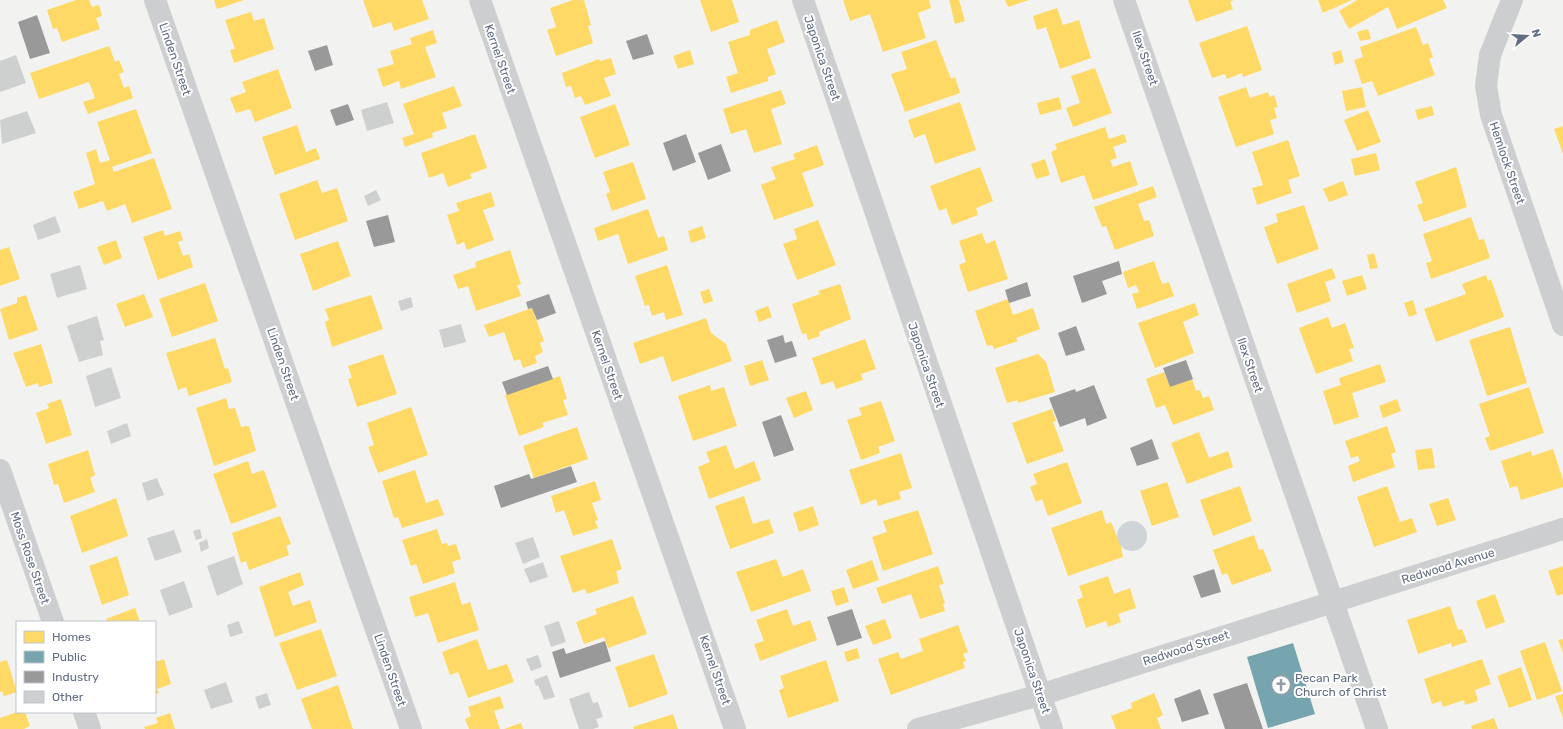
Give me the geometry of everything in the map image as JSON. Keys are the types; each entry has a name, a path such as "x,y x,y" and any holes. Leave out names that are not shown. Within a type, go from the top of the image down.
{"street":[{"name":"Linden Street","path":"155,0 411,729"},
{"name":"Kernel Street","path":"480,0 735,729"},
{"name":"Japonica Street","path":"802,0 1052,729"},
{"name":"Ilex Street","path":"1124,0 1377,729"},
{"name":"Hemlock Street","path":"1512,0 1490,55 1486,86 1491,114 1497,135 1563,325"},
{"name":"Moss Rose Street","path":"0,470 53,621"},
{"name":"Redwood Avenue","path":"1332,602 1563,529"},
{"name":"Redwood Street","path":"1040,695 1332,602"},
{"path":"918,729 1040,695"},
{"path":"84,713 90,729"}],"shaded area":[{"path":"1132,521 1143,525 1147,536 1143,547 1132,551 1121,547 1117,536 1121,525"}],"building: Homes":[{"path":"76,0 89,0 92,7 99,5 102,16 96,18 100,29 62,42 57,28 53,29 47,10"},
{"path":"214,0 244,0 217,9"},
{"path":"363,0 422,0 429,19 394,31 391,22 373,28"},
{"path":"573,0 584,0 591,25 588,26 593,43 556,56 547,30 556,27 550,8"},
{"path":"700,0 732,0 739,22 711,32"},
{"path":"843,0 929,0 931,8 918,13 926,38 883,52 870,14 850,21"},
{"path":"949,0 959,0 965,21 955,24"},
{"path":"1005,0 1029,0 1008,7"},
{"path":"1188,0 1234,0 1230,2 1233,9 1196,22"},
{"path":"1318,0 1352,0 1323,13"},
{"path":"1357,0 1443,0 1447,8 1397,29 1388,7 1349,29 1339,11"},
{"path":"1057,8 1063,25 1079,20 1091,58 1060,69 1046,27 1037,30 1033,16"},
{"path":"251,12 254,21 264,18 274,49 234,63 230,50 235,49 225,20"},
{"path":"777,20 785,42 767,49 776,74 768,77 768,81 731,93 726,77 738,73 728,42 750,35 750,30"},
{"path":"1247,26 1262,70 1243,77 1242,73 1227,79 1225,74 1212,78 1199,43"},
{"path":"1416,27 1423,45 1428,43 1433,57 1429,59 1435,75 1378,96 1372,81 1362,84 1354,60 1363,57 1360,47"},
{"path":"1368,29 1371,39 1360,41 1357,32"},
{"path":"433,30 437,43 425,47 436,77 401,89 399,81 383,87 377,69 394,64 390,51 412,44 410,38"},
{"path":"936,40 951,79 955,77 960,93 905,112 891,74 907,69 901,52"},
{"path":"109,46 115,62 119,60 124,72 119,74 124,88 129,86 133,98 88,114 83,102 95,98 89,82 39,99 30,73"},
{"path":"690,50 694,64 678,69 673,56"},
{"path":"1341,50 1344,62 1335,65 1332,53"},
{"path":"611,58 616,74 604,78 611,96 585,105 581,96 575,98 571,86 566,87 562,73 599,59 600,61"},
{"path":"1095,68 1112,113 1073,127 1066,108 1080,103 1071,76"},
{"path":"278,69 292,108 255,122 250,109 236,113 230,98 246,92 242,82"},
{"path":"454,86 462,106 442,113 447,128 432,133 433,137 405,147 402,138 414,134 403,104"},
{"path":"1246,87 1250,98 1268,92 1270,97 1274,95 1278,107 1274,108 1277,118 1270,120 1274,134 1236,147 1218,97"},
{"path":"1362,87 1366,107 1346,111 1342,91"},
{"path":"781,90 786,104 771,109 782,144 754,153 746,129 731,134 723,109"},
{"path":"1059,97 1062,109 1040,115 1037,103"},
{"path":"960,102 976,150 935,164 925,134 914,138 908,120"},
{"path":"615,104 630,145 595,158 580,117"},
{"path":"1432,106 1434,115 1418,120 1415,110"},
{"path":"136,109 152,153 112,167 114,172 154,158 172,209 132,223 125,204 107,211 103,201 79,209 73,192 95,184 86,153 96,149 100,163 110,160 97,122"},
{"path":"1368,110 1381,142 1357,151 1344,120"},
{"path":"297,125 306,152 316,148 320,159 275,175 262,137"},
{"path":"1563,126 1563,154 1554,129"},
{"path":"1105,127 1109,139 1124,134 1127,142 1113,147 1117,158 1110,160 1113,167 1130,161 1138,185 1093,200 1084,175 1061,183 1051,152 1057,149 1055,144"},
{"path":"475,134 487,168 470,174 472,178 448,187 443,173 429,178 421,153"},
{"path":"1288,140 1300,176 1288,180 1292,193 1257,205 1252,188 1263,185 1252,152"},
{"path":"817,145 824,165 802,173 814,206 774,220 761,185 776,179 771,167 795,159 793,154"},
{"path":"1376,153 1380,170 1355,176 1351,159"},
{"path":"1045,159 1050,175 1036,179 1031,164"},
{"path":"633,162 646,199 612,211 606,194 610,192 603,172"},
{"path":"980,167 993,201 976,208 978,215 952,225 946,208 939,211 930,186"},
{"path":"1456,167 1467,207 1424,222 1417,205 1423,203 1415,182"},
{"path":"317,180 322,193 337,188 348,221 295,240 279,194"},
{"path":"1343,181 1348,195 1329,202 1323,189"},
{"path":"1153,186 1157,197 1138,204 1144,221 1149,220 1154,236 1115,250 1106,226 1102,227 1094,207"},
{"path":"491,192 495,206 483,210 494,240 467,250 464,242 457,245 447,215 459,211 456,203"},
{"path":"1304,205 1319,249 1277,264 1264,227 1278,222 1276,214"},
{"path":"648,209 658,238 664,236 668,250 628,264 618,234 598,241 594,228"},
{"path":"1471,217 1479,240 1484,239 1490,258 1431,279 1426,263 1432,261 1423,234"},
{"path":"818,220 836,265 797,280 783,244 797,239 794,229"},
{"path":"702,226 706,238 691,243 688,231"},
{"path":"163,230 165,236 180,231 183,240 178,242 183,256 189,254 193,267 158,280 143,237"},
{"path":"982,233 986,244 995,240 1008,279 968,292 959,265 966,262 959,241"},
{"path":"116,240 122,258 104,265 97,247"},
{"path":"338,241 351,276 313,291 300,254"},
{"path":"9,247 20,279 0,286 0,250"},
{"path":"510,250 521,284 517,285 521,296 476,311 468,286 458,289 453,275 476,267 475,262"},
{"path":"1374,253 1378,268 1370,269 1367,255"},
{"path":"1154,261 1162,284 1169,282 1174,296 1137,309 1132,294 1139,292 1136,285 1128,288 1123,272"},
{"path":"667,265 683,315 666,320 664,312 652,316 649,305 645,306 635,276"},
{"path":"1332,268 1336,278 1325,282 1331,301 1297,313 1287,284"},
{"path":"1362,275 1367,289 1347,296 1342,281"},
{"path":"1486,275 1488,281 1491,279 1504,317 1436,342 1424,309 1466,294 1462,284"},
{"path":"205,283 218,321 172,337 159,299"},
{"path":"840,284 851,319 819,332 820,336 808,340 806,333 802,334 792,304 820,294 818,291"},
{"path":"709,289 713,301 704,304 700,292"},
{"path":"144,294 153,317 125,327 116,304"},
{"path":"26,295 38,330 9,340 0,309 17,303 17,298"},
{"path":"371,295 383,329 332,347 325,322 329,320 325,309"},
{"path":"1008,299 1013,315 1033,308 1040,329 1016,338 1018,341 994,349 992,345 987,346 975,311"},
{"path":"1413,300 1417,314 1409,317 1404,303"},
{"path":"1195,303 1199,315 1183,322 1194,353 1155,368 1138,323"},
{"path":"768,306 772,317 759,322 755,311"},
{"path":"532,308 544,341 540,343 543,352 535,356 537,363 523,368 520,359 514,361 504,332 489,337 484,325"},
{"path":"1328,317 1332,328 1345,323 1354,348 1349,349 1353,361 1316,374 1299,328"},
{"path":"706,318 711,333 726,344 732,361 672,382 663,356 640,364 633,343"},
{"path":"1510,327 1527,383 1487,396 1469,340"},
{"path":"215,338 225,369 228,368 232,382 189,396 186,387 178,390 166,353"},
{"path":"865,339 876,369 861,374 863,380 836,389 833,381 821,385 812,358"},
{"path":"41,344 53,383 39,387 38,383 26,387 13,353"},
{"path":"383,354 397,394 357,407 348,379 352,378 348,366"},
{"path":"1038,354 1046,362 1055,392 1018,403 1018,400 1007,403 995,368"},
{"path":"762,360 769,380 750,386 744,366"},
{"path":"1380,364 1386,382 1352,393 1359,417 1334,425 1323,391 1341,385 1339,378"},
{"path":"1164,372 1170,387 1192,379 1196,391 1200,390 1203,398 1209,396 1214,410 1173,425 1165,405 1156,408 1146,379"},
{"path":"560,376 567,399 563,400 568,415 542,423 544,427 519,436 505,395"},
{"path":"710,385 711,391 724,387 737,426 693,441 678,396"},
{"path":"1529,387 1544,433 1490,451 1485,438 1490,436 1479,404"},
{"path":"806,391 813,410 794,418 786,398"},
{"path":"226,398 229,409 235,408 241,427 249,426 256,451 214,466 196,408"},
{"path":"61,399 72,435 46,444 36,413 49,408 47,404"},
{"path":"1397,399 1401,411 1383,418 1379,406"},
{"path":"881,401 895,441 878,447 880,453 861,460 847,420 862,415 859,408"},
{"path":"411,407 428,455 378,473 368,447 374,445 367,423"},
{"path":"1052,409 1056,421 1053,422 1064,451 1027,464 1012,423"},
{"path":"1387,426 1396,452 1391,454 1395,467 1353,482 1348,466 1360,461 1358,456 1351,458 1345,441"},
{"path":"577,427 588,459 534,478 523,446"},
{"path":"1199,432 1209,458 1228,451 1233,467 1187,484 1171,443"},
{"path":"726,445 735,469 754,461 761,480 709,499 698,467 710,462 706,452"},
{"path":"1432,448 1435,468 1418,470 1415,450"},
{"path":"1553,449 1563,480 1563,487 1521,500 1517,486 1510,488 1501,461 1531,451 1532,456"},
{"path":"88,450 95,475 90,478 95,492 64,503 58,484 54,485 48,464"},
{"path":"901,453 912,488 899,492 901,499 878,506 876,499 861,505 849,470"},
{"path":"248,461 252,474 264,470 277,507 231,524 213,474"},
{"path":"1067,462 1082,503 1048,516 1042,499 1036,502 1030,487 1037,484 1033,474"},
{"path":"415,470 426,503 438,499 444,515 402,528 398,517 394,518 382,481"},
{"path":"595,481 601,500 592,503 598,520 595,521 598,528 573,536 564,510 556,513 551,496"},
{"path":"1167,482 1179,517 1152,526 1140,491"},
{"path":"1240,486 1252,521 1213,536 1200,500"},
{"path":"1387,486 1400,522 1412,518 1417,532 1374,547 1357,497"},
{"path":"744,496 753,524 769,519 774,533 730,549 715,506"},
{"path":"116,498 128,536 82,553 70,516"},
{"path":"1448,498 1456,520 1437,526 1429,504"},
{"path":"813,506 819,525 799,532 793,513"},
{"path":"918,510 933,554 883,571 872,537 887,532 883,521"},
{"path":"1102,510 1106,524 1111,522 1121,547 1123,557 1068,576 1051,528"},
{"path":"280,516 291,544 286,546 289,555 249,570 246,561 241,563 232,533"},
{"path":"437,529 442,544 447,543 448,546 456,544 461,559 452,562 455,573 423,584 416,564 411,566 402,540"},
{"path":"1254,535 1259,550 1263,549 1272,571 1232,585 1227,573 1222,575 1213,550"},
{"path":"612,539 622,569 616,571 619,583 587,594 585,589 573,593 560,556"},
{"path":"117,556 129,595 102,605 89,566"},
{"path":"776,559 783,577 803,569 811,591 751,612 736,572"},
{"path":"872,560 879,580 853,589 846,570"},
{"path":"938,566 944,584 939,585 945,603 943,604 945,611 920,619 911,594 882,604 876,588"},
{"path":"1563,566 1563,594 1557,596 1548,571"},
{"path":"300,572 304,585 288,592 293,606 310,600 317,622 275,637 259,587"},
{"path":"1108,576 1114,594 1130,588 1136,608 1118,614 1121,622 1108,627 1106,621 1086,628 1077,600 1083,597 1079,586"},
{"path":"455,582 462,605 470,602 479,630 438,643 428,613 415,617 409,597"},
{"path":"844,587 849,602 836,606 831,591"},
{"path":"1495,594 1505,622 1486,629 1476,601"},
{"path":"633,596 647,634 608,648 604,637 584,644 576,622 597,614 595,609"},
{"path":"1450,606 1458,630 1462,629 1467,642 1452,647 1451,643 1418,654 1407,620"},
{"path":"135,608 140,621 107,621 106,619"},
{"path":"787,609 793,626 810,620 817,640 760,661 754,644 764,641 756,620"},
{"path":"885,619 892,638 873,645 865,626"},
{"path":"958,625 968,652 963,654 966,661 963,662 965,668 891,695 878,659 898,652 901,659 923,651 919,639"},
{"path":"321,629 337,676 297,690 279,643"},
{"path":"477,639 488,670 507,664 514,682 468,698 458,672 450,675 442,652"},
{"path":"1563,639 1563,653 1558,640"},
{"path":"1545,642 1562,691 1537,700 1520,651"},
{"path":"857,648 860,658 847,662 844,652"},
{"path":"654,654 668,694 629,708 615,667"},
{"path":"164,659 171,684 157,689 159,693 156,694 156,662"},
{"path":"1482,659 1491,684 1475,690 1478,701 1465,705 1464,700 1443,707 1441,701 1432,704 1424,679"},
{"path":"7,660 16,692 4,696 2,691 0,692 0,662"},
{"path":"826,660 839,701 788,718 779,690 784,688 780,676"},
{"path":"1521,667 1532,700 1509,708 1497,676"},
{"path":"338,685 353,729 312,729 301,699"},
{"path":"1154,693 1163,715 1157,718 1161,729 1116,729 1111,716 1132,708 1131,703"},
{"path":"1563,694 1563,718 1555,696"},
{"path":"500,696 504,708 494,711 500,729 469,729 465,719 471,716 468,707"},
{"path":"16,712 25,713 30,726 24,729 0,729 0,718"},
{"path":"170,713 175,729 145,729 144,727 158,723 156,718"},
{"path":"673,714 678,729 634,729 633,727"},
{"path":"1494,718 1498,729 1472,729 1471,726"},
{"path":"521,723 523,729 504,729"}],"building: Public":[{"name":"Pecan Park Church of Christ","path":"1293,643 1315,714 1268,728 1247,657"}],"building: Industry":[{"path":"37,15 50,53 30,59 18,22"},
{"path":"647,34 654,54 633,60 626,41"},
{"path":"327,45 333,65 315,71 308,51"},
{"path":"348,104 354,120 336,126 330,110"},
{"path":"686,134 696,162 673,171 663,143"},
{"path":"721,144 731,171 708,180 698,153"},
{"path":"388,215 395,242 374,247 366,221"},
{"path":"1119,261 1122,274 1102,281 1107,294 1082,303 1073,276"},
{"path":"1027,282 1031,296 1009,303 1005,290"},
{"path":"549,294 556,313 537,320 532,308 528,309 526,302"},
{"path":"1076,326 1085,350 1066,356 1058,333"},
{"path":"783,335 785,343 792,341 797,356 775,363 767,340"},
{"path":"1186,360 1193,379 1170,387 1163,368"},
{"path":"548,366 553,379 507,395 502,382"},
{"path":"1094,385 1107,418 1087,426 1085,418 1060,427 1049,398 1075,389 1076,392"},
{"path":"781,415 794,450 774,457 762,422"},
{"path":"1152,439 1159,459 1137,466 1130,448"},
{"path":"571,466 577,482 501,508 494,486 529,474 531,479"},
{"path":"1214,569 1221,592 1201,598 1193,576"},
{"path":"852,609 862,638 837,646 827,617"},
{"path":"605,641 611,661 560,678 552,652 564,648 566,654"},
{"path":"1247,683 1263,729 1225,729 1213,694"},
{"path":"1200,689 1209,714 1182,722 1174,699"}],"building: Other":[{"path":"16,55 26,83 0,92 0,61"},
{"path":"387,102 394,123 367,131 361,110"},
{"path":"27,111 36,133 2,144 0,120"},
{"path":"376,190 381,200 368,206 364,196"},
{"path":"55,216 61,232 38,240 33,225"},
{"path":"80,265 87,289 57,298 50,274"},
{"path":"411,297 413,307 401,311 398,301"},
{"path":"97,316 104,340 100,341 103,355 79,362 67,326"},
{"path":"461,324 466,342 444,348 439,330"},
{"path":"111,367 121,398 95,407 86,376"},
{"path":"127,423 131,436 111,444 107,431"},
{"path":"157,478 164,495 147,501 142,483"},
{"path":"200,529 202,538 196,540 193,531"},
{"path":"174,530 182,552 155,561 147,538"},
{"path":"533,537 540,557 523,564 515,543"},
{"path":"207,539 209,548 201,552 199,543"},
{"path":"234,556 243,584 217,596 207,566"},
{"path":"543,562 548,577 530,583 524,569"},
{"path":"184,581 193,607 169,616 160,590"},
{"path":"239,621 243,633 230,637 227,625"},
{"path":"559,621 566,642 551,647 544,626"},
{"path":"538,655 542,667 531,671 526,659"},
{"path":"547,675 555,697 544,700 538,685 536,686 534,680"},
{"path":"226,682 233,702 211,709 204,690"},
{"path":"589,692 593,703 598,702 603,717 596,719 599,727 593,729 579,729 569,699"},
{"path":"267,693 271,705 259,709 255,697"}],"place":[{"name":"Pecan Park Church of Christ","path":"1281,685"}]}
